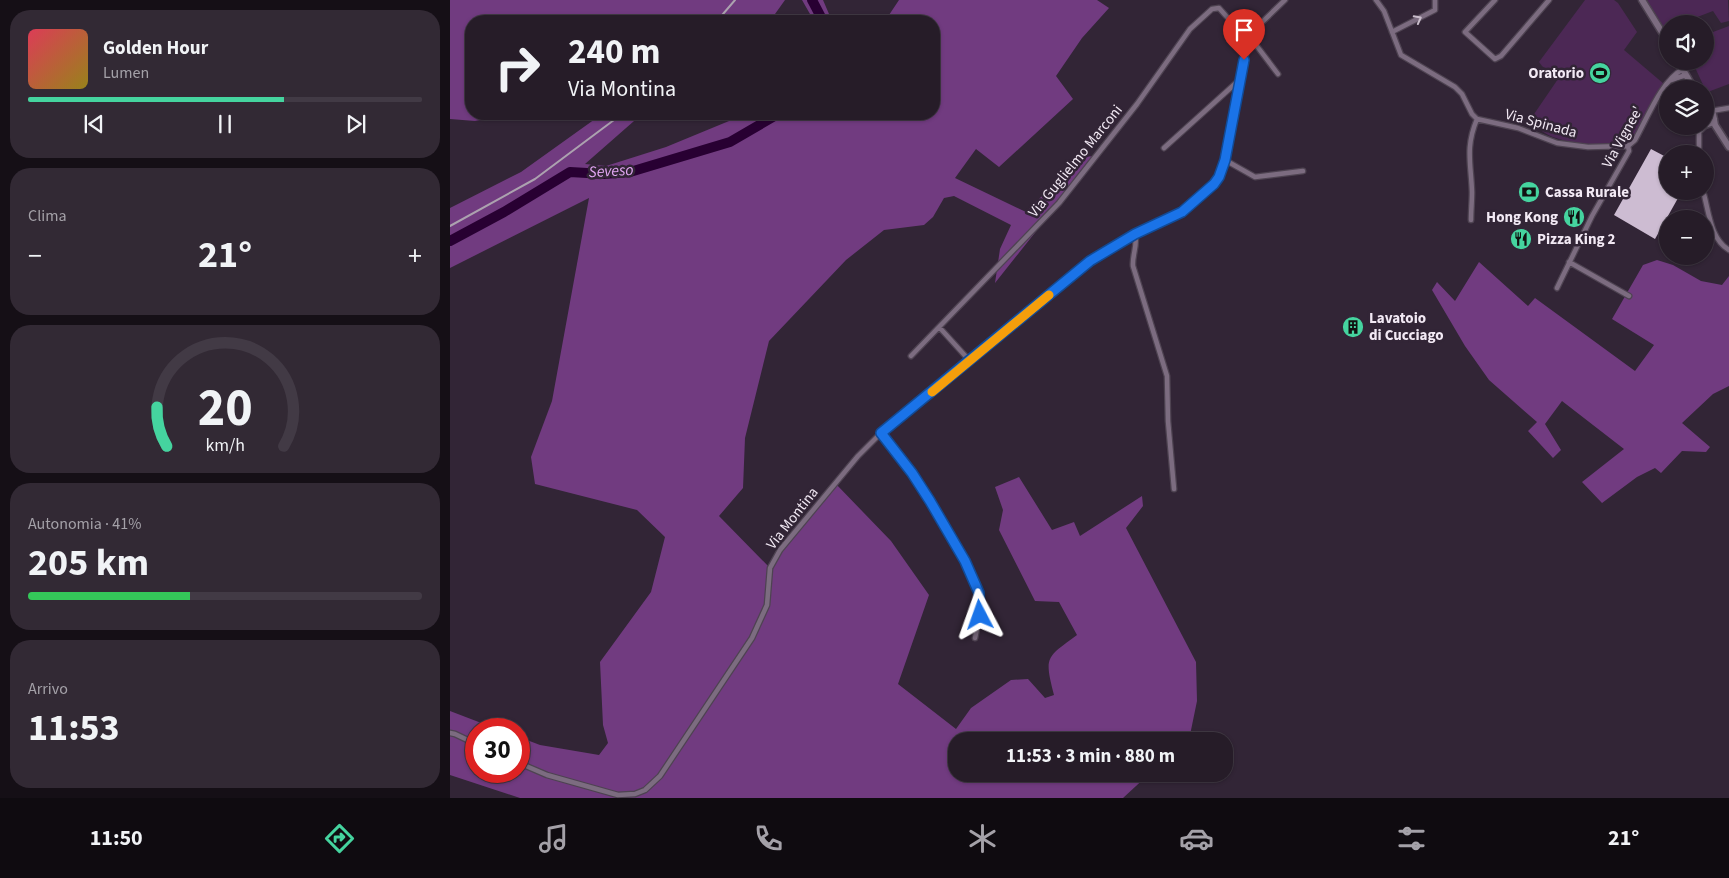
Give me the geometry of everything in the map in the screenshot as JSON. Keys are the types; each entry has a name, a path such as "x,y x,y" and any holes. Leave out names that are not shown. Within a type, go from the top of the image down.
{"main road":[{"path":"1642,0 1659,27"},
{"path":"1684,72 1689,80"},
{"path":"1714,121 1717,130 1729,147"}],"street":[{"path":"1278,74 1253,41 1249,39 1258,26 1285,0"},
{"path":"1376,0 1384,11 1401,56 1456,87 1462,94 1472,114 1478,119 1472,133 1468,156 1472,195 1471,220"},
{"path":"1392,32 1435,10 1435,0"},
{"path":"1495,0 1465,32 1495,59 1501,56 1549,0"},
{"name":"Via Guglielmo Marconi","path":"911,356 1060,203 1137,104 1190,29 1212,9 1217,7 1249,39"},
{"name":"Via Montina","path":"530,768 618,795 635,794 653,784 752,638 768,605 770,568 780,550 858,456 881,433 1090,261 1135,234 1182,212 1214,184 1219,177 1225,160 1249,39"},
{"name":"Via Vignee'","path":"1557,288 1629,151 1628,146 1635,140 1669,80 1684,72"},
{"path":"1164,148 1236,83 1240,83"},
{"path":"1714,111 1729,108"},
{"name":"Via Spinada","path":"1478,119 1518,128 1557,143 1588,147 1628,146"},
{"path":"1225,160 1254,176 1303,171"},
{"path":"1706,200 1717,238 1722,246 1729,250"},
{"path":"1135,234 1133,266 1167,376 1168,422 1174,490"},
{"path":"1569,262 1629,296"},
{"path":"940,328 969,360"},
{"path":"881,433 912,473 934,506 965,561 979,593 980,615 975,638"},
{"path":"450,733 465,739"}],"shaded area":[{"path":"450,0 785,0 774,15 465,15 465,120 481,120 475,121 450,119"},
{"path":"802,0 823,0 829,15 811,15"},
{"path":"899,0 1097,0 1109,8 1082,38 1056,76 1073,99 999,167 976,149 955,178 1026,212 1081,157 1096,156 995,283 1000,249 1011,225 954,196 944,198 933,217 924,225 884,230 846,260 769,341 745,438 743,488 719,516 770,568 780,550 835,483 891,541 929,595 898,684 956,729 971,708 1011,680 1028,679 1045,698 1054,695 1049,672 1050,659 1053,654 1077,635 1059,602 1035,601 999,530 1003,510 995,487 1019,477 1052,530 1074,522 1080,536 1142,496 1143,506 1126,528 1196,662 1197,701 1191,732 948,732 948,782 1140,782 1123,798 520,798 474,783 530,783 530,741 540,745 599,755 608,743 603,725 600,662 651,592 665,537 637,510 535,484 531,457 552,401 589,198 450,268 450,208 521,172 594,120 635,120 585,164 606,166 666,147 731,120 940,120 940,15 889,15"},
{"name":"Oratorio","path":"1585,0 1614,0 1637,32 1624,50 1659,80 1659,93 1633,137 1626,141 1595,144 1563,140 1545,133 1530,120 1558,79 1539,62"},
{"path":"1647,0 1728,0 1729,21 1721,23 1713,11 1703,15 1659,15 1659,19"},
{"path":"1729,26 1729,84 1714,90 1714,80 1701,80 1696,70 1714,70 1714,32"},
{"path":"1657,260 1659,261 1659,265 1673,265 1701,281 1722,285 1729,276 1729,386 1713,394 1682,423 1710,447 1706,452 1682,451 1661,473 1655,468 1637,477 1602,503 1582,482 1624,449 1562,401 1545,424 1561,450 1553,458 1528,431 1537,422 1489,380 1465,346 1432,290 1437,282 1455,301 1479,262 1528,306 1535,298 1635,371 1654,345 1612,319 1643,265"},
{"path":"450,711 468,718 465,718 465,780 450,775"}],"building":[{"path":"1651,149 1659,153 1659,200 1677,200 1671,210 1659,210 1659,232 1655,239 1614,215"}],"waterway":[{"name":"Seveso","path":"812,0 820,15"},
{"name":"Seveso","path":"450,241 504,212 570,172 604,174 630,172 730,142 768,120"}],"railway":[{"path":"722,15 735,0"},
{"path":"450,226 535,179 614,120"}],"slow traffic":[{"path":"932,392 1049,295"}],"place":[{"name":"Oratorio","path":"1600,73"},
{"name":"Cassa Rurale","path":"1529,192"},
{"name":"Hong Kong","path":"1574,217"},
{"name":"Pizza King 2","path":"1521,239"},
{"name":"Lavatoio di Cucciago","path":"1353,327"}],"route":[{"path":"980,615 979,593 965,561 940,515 912,473 881,433 1090,261 1135,234 1182,212 1214,184 1223,169 1244,60"}]}
